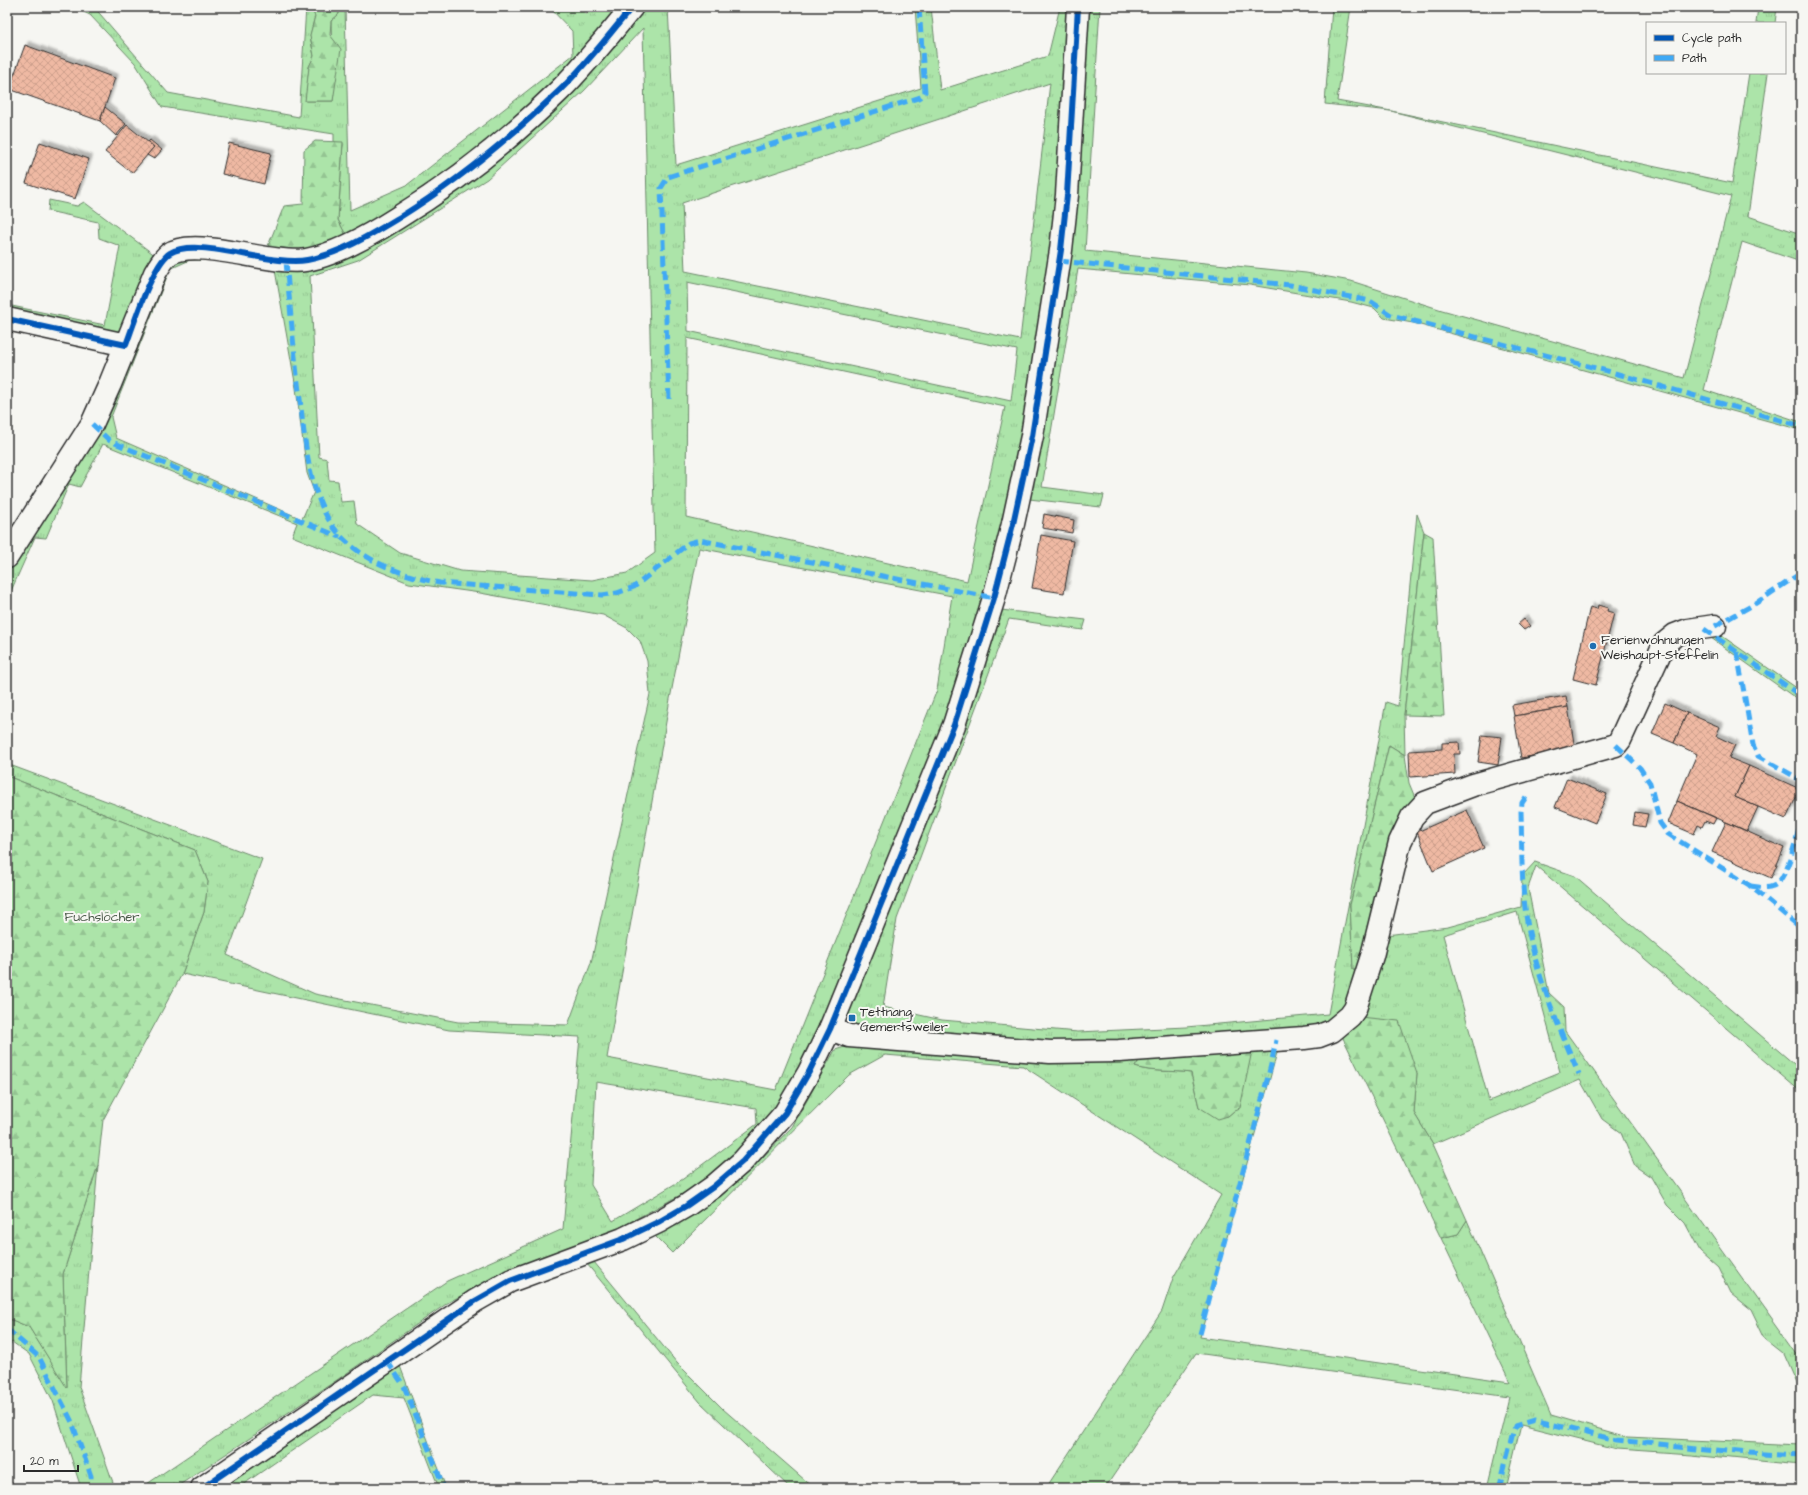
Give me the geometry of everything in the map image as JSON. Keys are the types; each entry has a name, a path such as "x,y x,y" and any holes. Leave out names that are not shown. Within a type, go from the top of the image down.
{"street":[{"path":"7,557 92,424 155,273 162,260 170,253 183,248 212,249 286,261 306,260 329,253 372,234 431,197 502,143 561,89 632,7"},
{"path":"202,1488 474,1301 510,1281 623,1239 686,1206 713,1187 743,1161 785,1113 809,1072 830,1029 954,725 994,598 1013,524 1032,436 1061,250 1067,194 1078,7"},
{"path":"7,319 126,345"},
{"path":"830,1029 849,1036 1050,1052 1119,1051 1304,1038 1319,1036 1332,1031 1350,1016 1359,999 1372,956 1400,842 1405,830 1416,813 1425,803 1473,785 1616,745 1620,740 1664,644 1675,635 1688,630 1715,626"}],"green space":[{"path":"73,7 94,7 168,93 299,117 306,7 310,7 315,16 310,36 314,56 309,67 306,101 333,101 331,21 339,14 337,7 345,7 350,210 407,185 573,55 572,31 549,7 579,7 586,14 595,7 622,7 570,70 485,145 408,202 347,237 338,220 343,143 334,142 334,134 162,107 135,63 90,15"},
{"path":"310,7 337,7 339,14 331,21 330,35 341,49 333,101 305,101 309,67 314,56 310,35 315,16"},
{"path":"644,7 668,7 676,165 921,88 915,7 931,7 940,90 1048,56 1060,7 1073,7 1056,213 1016,475 958,689 833,1008 775,1112 763,1127 721,1167 684,1193 617,1229 478,1287 449,1302 337,1380 175,1488 141,1488 447,1281 563,1229 580,1037 449,1030 182,974 204,912 208,882 195,850 7,776 7,764 262,859 227,955 315,994 458,1022 568,1025 591,963 650,694 647,661 640,641 627,628 603,615 480,593 409,583 292,536 297,523 103,444 80,487 69,484 46,538 35,537 11,591 7,590 7,563 163,270 186,257 328,261 580,80","holes":["643,28 655,553 627,573 592,580 460,571 400,553 357,524 354,501 341,502 338,481 329,480 327,459 319,457 310,276 358,260 487,179 584,91","1050,83 1020,340 685,271 682,203","190,260 216,260 275,270 296,388 307,473 314,492 302,519 116,438 111,417 170,269","687,282 1017,350 1011,401 688,331","687,338 1005,407 967,581 686,517","699,548 952,596 937,690 776,1090 607,1058 670,699","596,1082 756,1108 757,1124 683,1179 613,1221 591,1185"]},
{"path":"1086,7 1100,7 1085,251 1306,273 1351,281 1442,310 1684,378 1731,196 1391,111 1732,183 1749,74 1768,74 1748,216 1801,234 1801,262 1742,242 1704,390 1801,422 1801,430 1413,323 1384,318 1374,308 1351,302 1250,285 1078,269 1042,487 1104,495 1101,507 1029,499"},
{"path":"1332,7 1351,7 1337,101 1391,111 1325,104"},
{"path":"1758,7 1777,7 1775,22 1756,22"},
{"path":"315,141 343,142 338,220 347,237 317,247 297,250 268,246 284,206 303,204 304,150"},
{"path":"49,200 77,206 84,202 156,256 125,329 110,337 7,314 7,305 105,325 120,246 99,238 98,222 48,211"},
{"path":"1417,514 1424,532 1404,715 1405,755 1389,745 1350,905 1353,969 1365,967 1353,999 1323,1025 1299,1030 1067,1043 862,1026 851,1020 847,1013 1001,610 1086,620 1083,630 1009,619 897,919 883,1007 942,1020 1078,1032 1186,1027 1328,1014 1386,702 1398,706"},
{"path":"1424,532 1433,537 1444,716 1404,715"},
{"path":"1712,629 1801,691 1801,702 1704,633"},
{"path":"1389,745 1405,755 1409,783 1416,800 1365,967 1353,969 1350,905"},
{"name":"Fuchslöcher","path":"7,776 195,850 208,882 204,912 182,974 103,1120 98,1165 63,1274 67,1388 29,1327 7,1318"},
{"path":"1535,862 1575,876 1801,1070 1801,1092 1536,866 1528,888 1549,993 1564,1007 1565,1031 1801,1360 1801,1393 1784,1354 1765,1339 1751,1310 1731,1294 1718,1267 1700,1251 1685,1223 1667,1205 1651,1177 1635,1166 1621,1133 1602,1119 1580,1080 1433,1144 1414,1113 1417,1073 1360,1017 1379,936 1448,927 1521,907 1522,876","holes":["1517,912 1560,1072 1489,1101 1443,935"]},
{"path":"1360,1017 1399,1021 1417,1073 1414,1113 1433,1144 1467,1220 1458,1234 1441,1238 1341,1034"},
{"path":"1279,1045 1200,1337 1510,1382 1441,1238 1458,1234 1467,1220 1551,1415 1627,1437 1801,1445 1801,1465 1691,1454 1616,1449 1521,1425 1506,1488 1487,1488 1509,1397 1196,1353 1105,1488 1046,1488 1162,1311 1173,1278 1221,1195 1023,1066 885,1055 849,1075 672,1253 655,1236 713,1200 753,1167 792,1127 835,1050 848,1046 1142,1056 1135,1067 1149,1070 1191,1073 1199,1107 1228,1116 1235,1110 1253,1046"},
{"path":"1253,1046 1240,1108 1228,1116 1218,1119 1199,1107 1191,1073 1149,1070 1135,1067 1142,1056"},
{"path":"98,1165 79,1387 115,1488 81,1488 53,1401 29,1354 12,1342 7,1349 7,1318 29,1327 67,1387 63,1274"},
{"path":"594,1262 677,1363 723,1409 814,1488 790,1488 700,1402 587,1264"},
{"path":"400,1366 446,1488 439,1488 404,1398 373,1395 238,1488 221,1488"}],"building":[{"path":"25,45 115,78 100,121 9,89"},
{"path":"105,107 126,124 116,136 100,121"},
{"path":"127,125 154,147 132,173 105,152"},
{"path":"150,140 162,150 154,159 147,155 154,147 148,142"},
{"path":"40,142 89,159 75,199 26,183"},
{"path":"229,143 271,153 264,184 222,174"},
{"path":"1044,514 1074,520 1072,533 1042,528"},
{"path":"1041,535 1073,541 1064,593 1032,588"},
{"name":"Ferienwohnungen Weishaupt-Steffelin","path":"1598,605 1608,608 1607,611 1614,613 1596,685 1573,679 1590,607 1597,609"},
{"path":"1524,619 1530,626 1524,630 1518,624"},
{"path":"1566,696 1568,707 1514,716 1512,705"},
{"path":"1665,703 1687,713 1674,743 1652,734"},
{"path":"1568,707 1575,749 1521,758 1514,716"},
{"path":"1687,713 1720,727 1716,736 1735,745 1729,758 1749,766 1735,797 1758,807 1747,831 1677,801 1697,754 1674,743"},
{"path":"1482,735 1502,737 1498,765 1478,762"},
{"path":"1459,742 1460,754 1454,754 1455,774 1410,777 1409,751 1442,749 1442,743"},
{"path":"1749,766 1800,789 1786,819 1735,797"},
{"path":"1567,778 1607,794 1595,823 1555,807"},
{"path":"1677,801 1716,818 1713,824 1705,821 1702,827 1698,825 1694,834 1668,823"},
{"path":"1467,810 1484,848 1433,871 1417,832"},
{"path":"1635,812 1648,814 1645,827 1633,825"},
{"path":"1726,822 1784,848 1771,878 1712,852"}],"marked path":[{"path":"669,399 661,188 668,177 921,97 925,92 919,7"},
{"path":"286,261 306,450 319,500 335,529 345,540 356,550 383,565 412,576 440,583 602,595 617,593 634,587 689,543 700,540 994,598"},
{"path":"1059,261 1290,285 1370,301 1391,315 1611,372 1801,426"},
{"path":"92,424 110,441 340,537"},
{"path":"1715,626 1753,605 1801,573"},
{"path":"1704,629 1801,696"},
{"path":"1737,652 1753,745 1758,756 1801,781"},
{"path":"1616,745 1640,768 1650,783 1660,823 1668,834 1749,885 1801,928"},
{"path":"1526,797 1522,803 1521,811 1522,863 1524,902 1530,936 1540,976 1547,996 1579,1074"},
{"path":"1751,886 1762,888 1773,886 1778,883 1787,868 1801,823"},
{"path":"1200,1334 1271,1065 1276,1040"},
{"path":"7,1329 39,1357 72,1422 91,1476 91,1488"},
{"path":"387,1361 404,1386 444,1488"},
{"path":"1499,1488 1515,1426 1534,1420 1616,1440 1747,1453 1801,1456"}],"cycle path":[{"path":"7,319 126,345 150,282 163,260 170,253 182,249 198,248 292,261 307,260 319,257 355,243 443,189 503,141 570,80 632,7"},
{"path":"202,1488 475,1301 510,1281 623,1239 660,1221 686,1206 713,1187 743,1161 785,1113 809,1072 830,1029 954,725 994,598 1013,524 1032,436 1061,250 1067,195 1078,7"}],"place":[{"name":"Ferienwohnungen Weishaupt-Steffelin","path":"1593,646"},
{"name":"Tettnang, Gemertsweiler","path":"852,1018"}]}
